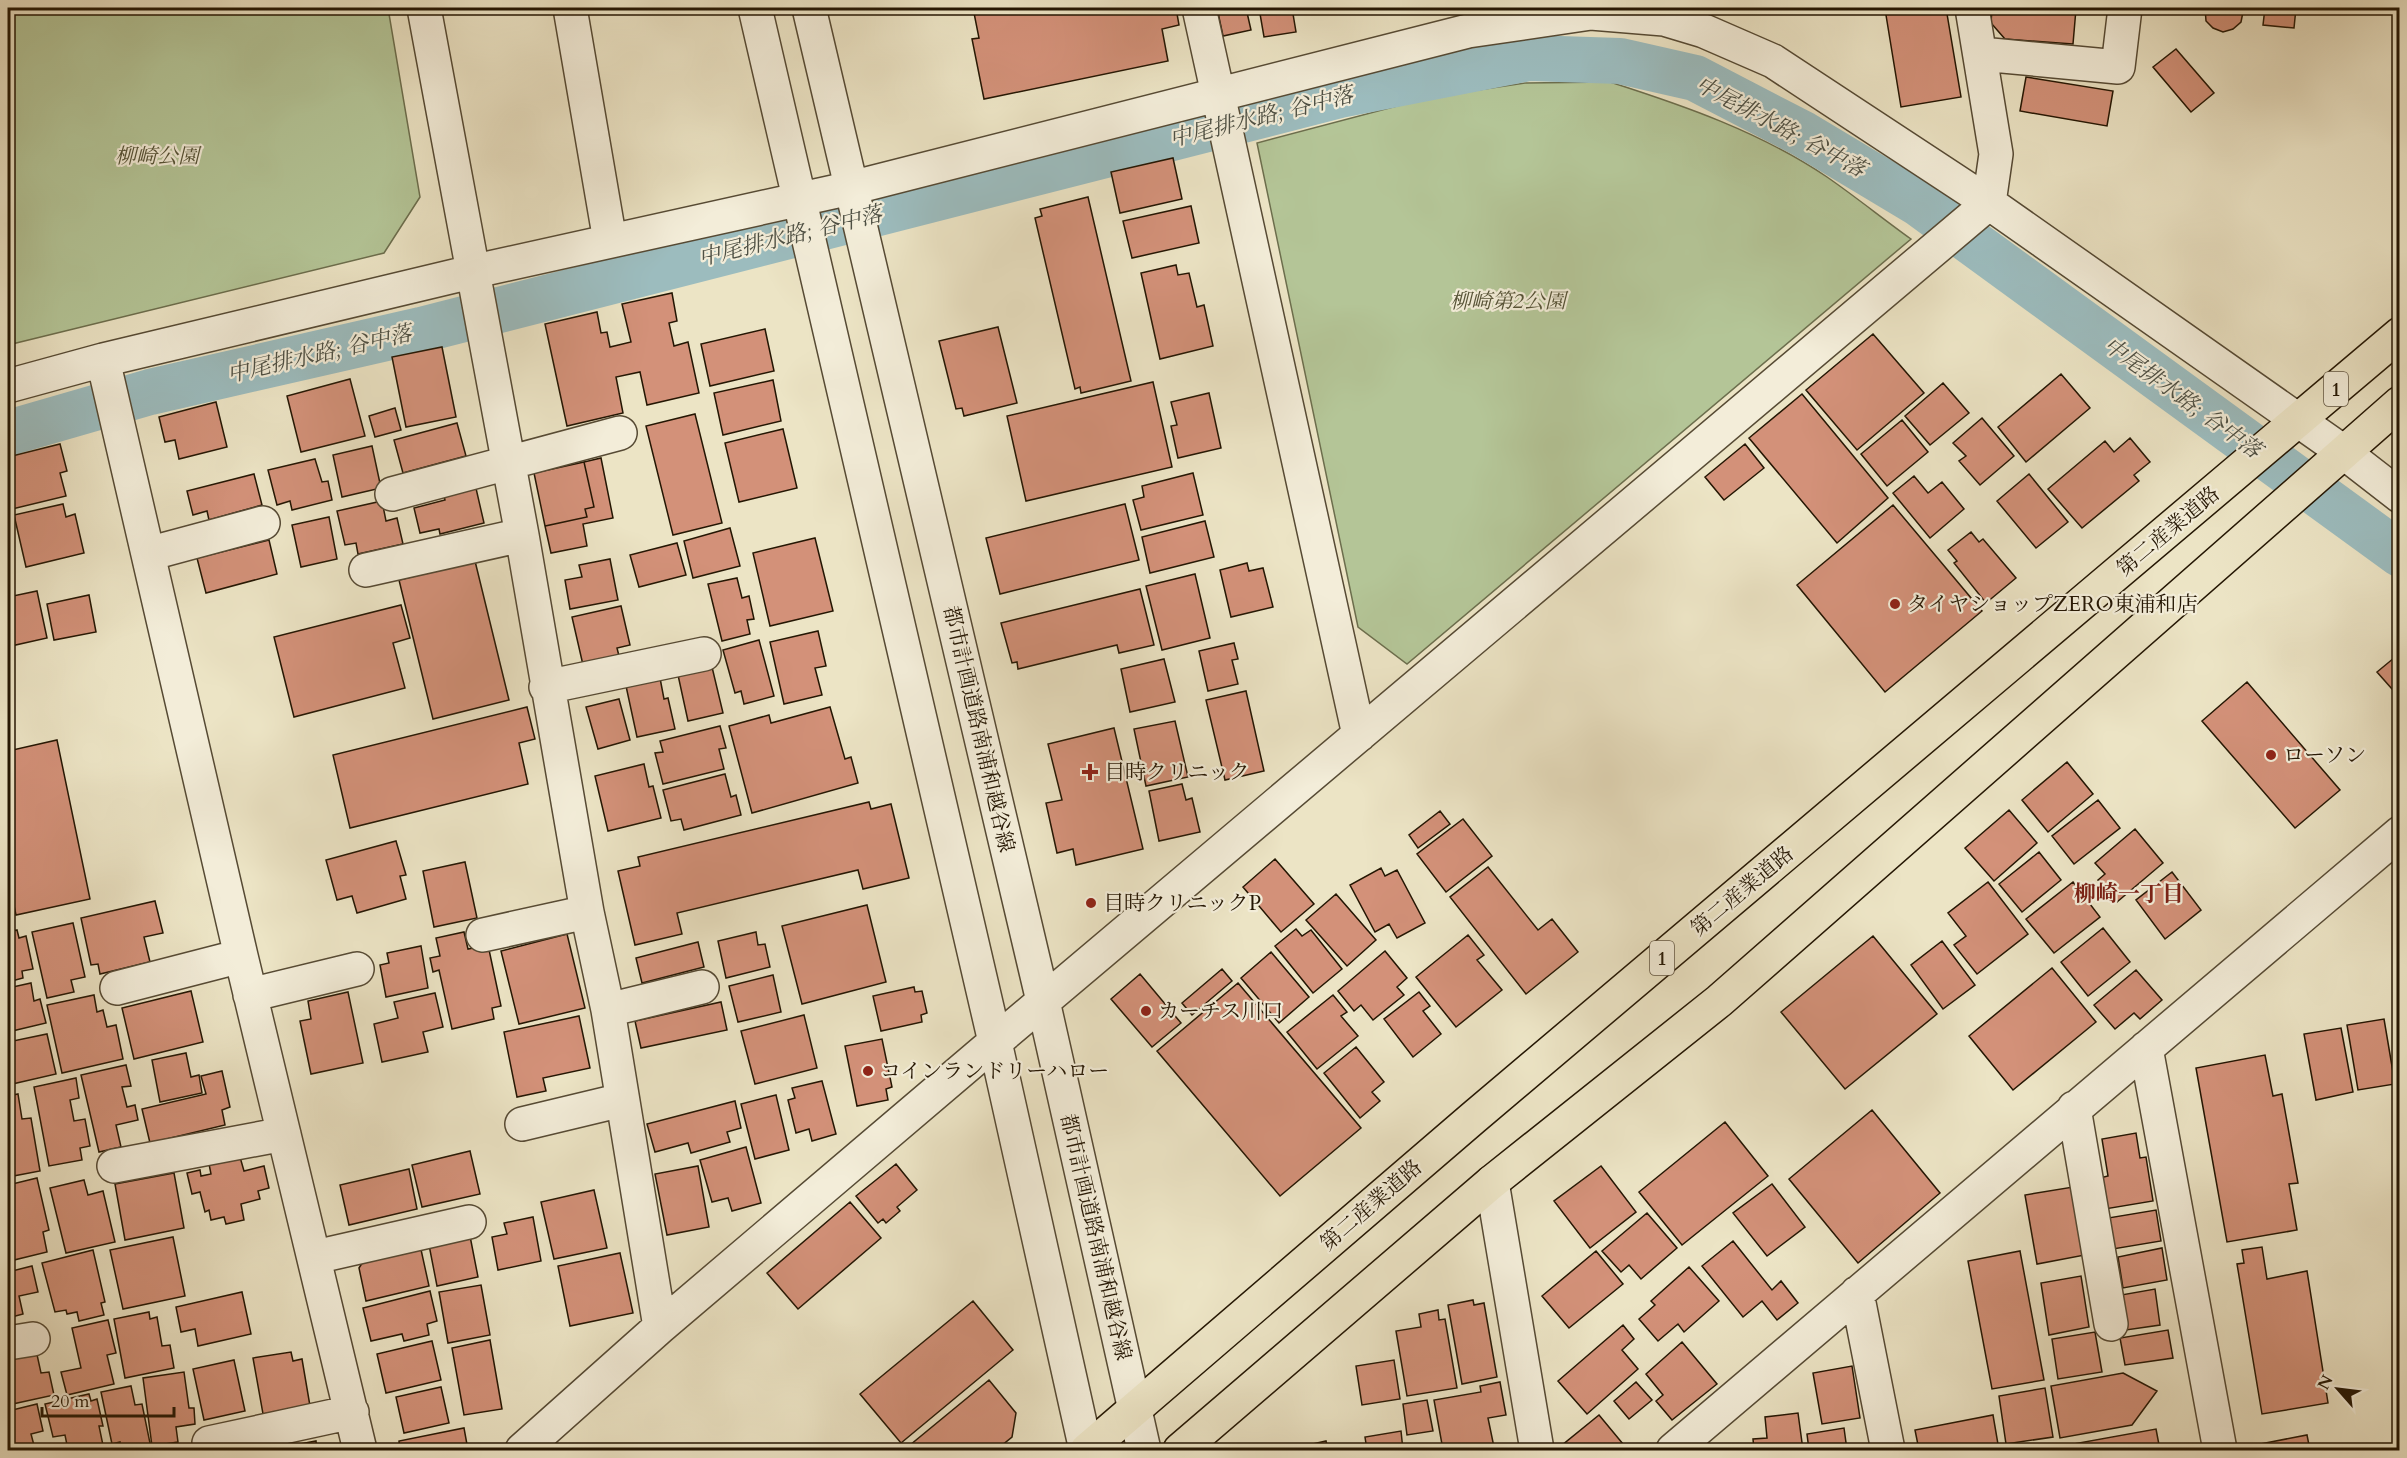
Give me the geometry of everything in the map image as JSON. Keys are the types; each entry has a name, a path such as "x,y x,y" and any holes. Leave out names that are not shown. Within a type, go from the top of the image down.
{"main road":[{"name":"第二産業道路","path":"1086,1450 1473,1118 2400,334"},
{"name":"1","path":"1180,1450 1492,1182 1719,1001 2331,461 2400,404"}],"street":[{"path":"424,8 482,331 522,535 546,687 587,912 608,1010 660,1327"},
{"path":"570,8 610,241"},
{"path":"755,8 995,1042 1086,1450"},
{"name":"都市計画道路南浦和越谷線","path":"808,8 1043,1001 1144,1450"},
{"path":"1199,8 1359,735"},
{"path":"522,1450 660,1327 1043,1001 1989,203 1996,154 1972,8"},
{"path":"1981,54 2118,66 2125,8"},
{"path":"8,386 103,360 474,285 610,241 802,207 853,195 1220,106 1468,31 1590,10 1665,20 1704,31 1773,61 1989,203 2297,421 2331,461 2400,496"},
{"path":"103,360 250,995 360,1450"},
{"path":"392,494 620,433"},
{"path":"148,554 263,523"},
{"path":"366,570 522,535"},
{"path":"546,687 704,654"},
{"path":"1673,1450 2400,833"},
{"path":"483,935 587,912"},
{"path":"117,988 241,956"},
{"path":"250,995 357,969"},
{"path":"608,1010 702,987"},
{"path":"2146,1048 2220,1450"},
{"path":"522,1124 622,1100"},
{"path":"2074,1108 2111,1324"},
{"path":"114,1166 284,1134"},
{"path":"1492,1182 1537,1450"},
{"path":"315,1257 469,1222"},
{"path":"1857,1293 1888,1450"},
{"path":"209,1443 352,1412"}],"green space":[{"name":"柳崎公園","path":"8,8 388,8 420,197 384,253 8,345"},
{"name":"柳崎第2公園","path":"1610,82 1749,133 1827,177 1911,239 1407,664 1358,627 1257,143 1431,97 1525,83"}],"building":[{"path":"973,8 1176,8 1179,25 1162,29 1168,61 984,99 972,39 979,38"},
{"path":"1217,8 1246,8 1251,30 1223,36"},
{"path":"1259,8 1292,8 1296,32 1264,37"},
{"path":"1370,8 1396,8 1396,10 1371,14"},
{"path":"1946,8 1961,97 1901,107 1885,9"},
{"path":"1992,8 2076,9 2073,44 2005,39 1991,23"},
{"path":"2205,8 2242,8 2241,22 2233,29 2223,32 2213,28 2206,21"},
{"path":"2265,8 2296,8 2294,28 2263,25"},
{"path":"2176,49 2214,93 2191,112 2153,67"},
{"path":"2026,77 2113,91 2107,126 2020,111"},
{"path":"1173,158 1182,199 1120,213 1111,172"},
{"path":"1088,197 1131,381 1081,393 1080,387 1075,389 1035,218 1042,216 1040,209"},
{"path":"1191,206 1199,243 1132,258 1123,221"},
{"path":"1176,265 1178,275 1189,273 1197,307 1204,305 1213,346 1160,359 1141,273"},
{"path":"672,293 677,321 669,323 674,346 688,342 699,393 647,405 640,372 616,377 623,413 567,426 545,324 597,312 601,333 607,332 610,347 631,342 622,304"},
{"path":"998,327 1017,403 964,416 962,408 956,409 939,341"},
{"path":"765,329 774,371 710,386 701,344"},
{"path":"1873,334 1924,393 1857,450 1806,390"},
{"path":"442,347 456,417 406,427 392,357"},
{"path":"2061,374 2090,408 2026,462 1998,427"},
{"path":"350,379 365,436 301,452 287,396"},
{"path":"773,380 781,421 723,435 714,393"},
{"path":"1153,382 1172,467 1026,501 1007,416"},
{"path":"1943,383 1969,413 1930,445 1905,416"},
{"path":"1209,393 1221,448 1178,458 1171,426 1177,425 1171,402"},
{"path":"1802,394 1888,498 1837,543 1749,438"},
{"path":"216,402 227,447 179,459 175,440 165,442 159,417"},
{"path":"395,408 401,430 375,437 369,416"},
{"path":"695,414 722,523 673,535 646,426"},
{"path":"1982,418 2014,456 1980,485 1959,461 1966,456 1953,443"},
{"path":"1902,420 1928,452 1887,486 1861,454"},
{"path":"457,423 466,456 403,473 394,440"},
{"path":"783,429 797,488 739,502 725,443"},
{"path":"2130,438 2150,462 2134,475 2139,481 2082,528 2048,489 2105,441 2114,452"},
{"path":"60,444 67,471 60,473 66,496 8,510 8,457"},
{"path":"1745,444 1764,468 1724,500 1705,477"},
{"path":"372,446 381,488 342,497 333,455"},
{"path":"601,458 613,518 583,524 587,546 551,553 545,526 587,517 585,509 594,507 584,462"},
{"path":"315,459 322,482 328,481 332,500 292,510 290,501 277,505 268,470"},
{"path":"584,462 594,507 585,509 587,517 545,526 534,473"},
{"path":"1193,473 1203,515 1141,530 1133,500 1144,497 1142,486"},
{"path":"254,474 262,505 209,520 207,511 193,515 187,491"},
{"path":"2029,474 2068,522 2036,548 1997,501"},
{"path":"1914,476 1928,493 1942,482 1964,509 1930,538 1893,493"},
{"path":"475,484 484,523 440,534 439,529 420,533 414,508 445,500 443,492"},
{"path":"382,501 386,521 397,518 403,544 358,554 356,543 345,545 337,511"},
{"path":"63,504 66,517 75,514 84,553 26,567 14,515"},
{"path":"1125,504 1139,560 1000,594 986,538"},
{"path":"1893,505 1982,611 1885,692 1797,585"},
{"path":"329,517 337,559 301,567 292,525"},
{"path":"1205,521 1214,557 1150,573 1142,537"},
{"path":"730,528 740,566 693,578 684,541"},
{"path":"1971,532 1979,542 1983,539 2016,578 1986,603 1954,563 1957,561 1948,550"},
{"path":"815,538 833,611 770,626 753,553"},
{"path":"269,540 277,574 206,593 197,558"},
{"path":"677,543 686,575 639,587 630,555"},
{"path":"610,559 618,600 570,609 565,580 582,577 579,565"},
{"path":"475,561 509,700 433,719 399,580"},
{"path":"1247,563 1249,571 1263,568 1273,607 1231,617 1220,570"},
{"path":"1195,574 1210,638 1162,650 1146,586"},
{"path":"737,578 742,598 749,596 754,619 747,620 750,634 722,641 708,584"},
{"path":"1140,589 1154,645 1119,653 1117,645 1018,669 1017,662 1012,663 1001,623"},
{"path":"37,591 47,638 11,646 8,631 8,597"},
{"path":"89,595 96,632 54,640 47,604"},
{"path":"401,605 410,638 393,643 405,688 294,717 274,637"},
{"path":"621,606 630,645 617,648 619,656 583,665 572,617"},
{"path":"818,631 826,666 815,668 822,695 784,704 770,642"},
{"path":"759,640 774,696 744,704 741,691 735,693 723,650"},
{"path":"1234,643 1238,659 1232,660 1238,684 1208,691 1199,651"},
{"path":"2400,653 2400,698 2377,672"},
{"path":"1164,659 1175,702 1130,712 1121,669"},
{"path":"712,667 723,713 688,721 678,675"},
{"path":"660,678 664,699 668,698 675,729 637,737 626,686"},
{"path":"2247,682 2340,790 2295,828 2202,721"},
{"path":"1246,691 1264,771 1225,780 1206,700"},
{"path":"619,699 630,740 598,749 586,707"},
{"path":"527,707 535,739 519,743 528,784 350,828 333,755"},
{"path":"830,707 845,759 851,757 858,783 752,813 729,726 769,715 771,723"},
{"path":"1175,721 1188,777 1146,786 1134,729"},
{"path":"720,726 726,748 719,749 724,769 663,784 655,753 663,752 660,741"},
{"name":"目時クリニック","path":"1114,728 1143,849 1076,865 1073,849 1057,853 1046,803 1062,800 1048,744"},
{"path":"57,740 90,899 16,915 10,887 8,888 8,751"},
{"path":"2067,762 2093,794 2048,832 2022,800"},
{"path":"644,764 649,787 653,786 661,818 608,831 595,776"},
{"path":"725,774 731,797 736,795 741,815 684,830 681,819 671,821 663,790"},
{"path":"1182,784 1186,800 1192,798 1200,832 1159,841 1149,791"},
{"path":"2098,800 2120,828 2074,864 2052,836"},
{"path":"869,802 871,809 891,804 909,878 863,889 858,870 677,913 682,934 635,945 618,871 640,866 638,857"},
{"path":"2009,810 2037,843 1994,881 1965,848"},
{"path":"1440,811 1450,824 1418,848 1409,835"},
{"path":"1463,819 1492,856 1446,892 1417,854"},
{"path":"2135,829 2163,863 2117,902 2098,880 2105,874 2095,863"},
{"path":"396,841 406,875 400,876 406,899 357,913 352,896 337,900 326,860"},
{"path":"2039,852 2061,880 2022,912 1999,884"},
{"path":"1275,859 1314,904 1281,932 1243,887"},
{"path":"465,862 477,918 434,927 423,871"},
{"path":"1488,867 1538,930 1552,919 1578,952 1526,994 1450,897"},
{"path":"1381,868 1385,876 1397,870 1425,923 1397,938 1389,924 1375,932 1350,885"},
{"path":"2172,872 2201,910 2165,939 2136,900"},
{"path":"1988,882 2028,934 1977,974 1954,945 1966,936 1948,913"},
{"path":"2073,882 2100,917 2054,953 2026,919"},
{"path":"1336,894 1376,940 1347,966 1306,920"},
{"path":"155,901 163,933 144,937 150,962 100,974 98,964 91,965 81,918"},
{"path":"867,905 886,982 802,1004 782,926"},
{"path":"73,923 85,977 71,980 74,992 47,998 32,932"},
{"path":"2103,928 2130,962 2088,996 2061,962"},
{"path":"1296,929 1302,936 1311,930 1342,969 1313,993 1275,946"},
{"path":"17,930 19,938 26,936 33,969 22,971 23,978 8,982 8,932"},
{"path":"464,932 468,949 488,945 501,1006 492,1008 494,1019 452,1029 439,970 433,972 430,958 440,956 436,938"},
{"path":"756,932 758,945 765,944 770,967 726,978 718,941"},
{"path":"567,934 585,1008 519,1024 501,951"},
{"path":"1468,935 1484,955 1477,960 1502,990 1456,1027 1416,977"},
{"path":"1873,936 1937,1014 1845,1089 1781,1012"},
{"path":"1942,941 1975,985 1943,1009 1911,965"},
{"path":"698,942 704,967 642,983 636,958"},
{"path":"421,946 428,988 386,997 380,965 389,963 387,953"},
{"path":"1385,951 1407,978 1397,987 1404,995 1373,1020 1361,1005 1354,1011 1338,991"},
{"path":"1271,952 1309,997 1279,1023 1241,978"},
{"path":"2052,968 2096,1022 2013,1090 1969,1036"},
{"path":"1222,969 1232,981 1192,1015 1182,1003"},
{"path":"2136,970 2162,1000 2140,1019 2134,1013 2115,1029 2094,1005"},
{"path":"1140,974 1181,1023 1152,1047 1111,999"},
{"path":"773,975 781,1012 738,1022 729,986"},
{"path":"31,983 34,1001 40,999 46,1023 8,1032 8,988"},
{"path":"1238,983 1361,1128 1280,1196 1157,1051"},
{"path":"914,987 915,992 922,991 927,1013 921,1015 922,1022 881,1031 873,996"},
{"path":"191,991 203,1042 134,1059 122,1008"},
{"path":"348,992 363,1063 311,1074 300,1021 311,1019 308,1001"},
{"path":"1419,992 1430,1006 1423,1011 1441,1034 1413,1057 1384,1019"},
{"path":"435,993 443,1027 423,1032 428,1052 382,1062 374,1024 398,1018 394,1002"},
{"path":"94,995 97,1012 103,1010 107,1027 116,1025 123,1059 62,1073 47,1005"},
{"path":"1333,995 1347,1012 1341,1016 1358,1036 1317,1069 1287,1032"},
{"path":"721,1002 727,1030 641,1048 635,1021"},
{"path":"804,1015 817,1068 755,1084 741,1031"},
{"path":"579,1016 590,1068 543,1078 546,1091 517,1097 504,1032"},
{"path":"2384,1019 2395,1084 2358,1090 2347,1025"},
{"path":"2341,1028 2353,1092 2316,1100 2304,1034"},
{"path":"47,1034 56,1074 8,1085 8,1053 10,1052 8,1042"},
{"path":"882,1039 892,1087 886,1089 888,1100 857,1106 845,1046"},
{"path":"1356,1047 1384,1082 1372,1092 1380,1101 1360,1118 1324,1073"},
{"path":"186,1053 191,1077 199,1075 202,1093 160,1102 152,1060"},
{"path":"2265,1055 2273,1096 2282,1094 2298,1183 2289,1184 2297,1230 2227,1242 2196,1068"},
{"path":"126,1065 131,1086 122,1087 127,1107 135,1105 138,1120 116,1125 121,1147 99,1152 81,1075"},
{"path":"222,1071 230,1107 222,1110 225,1125 150,1143 142,1109 206,1094 201,1076"},
{"path":"76,1078 79,1098 70,1100 74,1121 85,1119 90,1146 80,1148 82,1160 49,1166 34,1087"},
{"path":"822,1081 836,1134 812,1141 809,1129 796,1133 788,1100 795,1098 792,1088"},
{"path":"18,1094 22,1119 31,1118 40,1171 8,1177 8,1096"},
{"path":"776,1095 789,1150 755,1159 741,1104"},
{"path":"735,1101 741,1128 727,1132 730,1142 691,1153 688,1143 655,1152 647,1124"},
{"path":"1872,1110 1940,1193 1858,1263 1789,1179"},
{"path":"1725,1122 1768,1176 1682,1245 1639,1192"},
{"path":"2136,1133 2140,1158 2146,1157 2153,1201 2105,1209 2100,1178 2108,1176 2102,1139"},
{"path":"746,1147 761,1203 732,1211 728,1198 712,1202 700,1160"},
{"path":"470,1151 480,1194 422,1207 412,1165"},
{"path":"240,1157 244,1171 264,1166 269,1188 258,1191 260,1199 241,1204 244,1220 226,1224 224,1217 211,1220 209,1210 205,1212 200,1192 192,1194 187,1173 200,1170 201,1176 211,1174 209,1164"},
{"path":"896,1164 917,1190 897,1207 900,1211 886,1223 883,1219 878,1223 856,1196"},
{"path":"698,1166 709,1227 667,1235 655,1174"},
{"path":"1601,1166 1636,1212 1590,1248 1554,1201"},
{"path":"409,1169 417,1209 349,1225 340,1185"},
{"path":"174,1173 184,1228 125,1240 115,1184"},
{"path":"37,1178 49,1230 43,1232 47,1252 14,1260 8,1233 8,1185"},
{"path":"84,1180 88,1195 103,1191 115,1242 66,1253 50,1188"},
{"path":"1772,1184 1805,1227 1767,1256 1733,1213"},
{"path":"2073,1187 2085,1255 2037,1264 2025,1195"},
{"path":"594,1190 607,1248 554,1259 541,1202"},
{"path":"850,1202 881,1238 798,1309 767,1273"},
{"path":"2156,1210 2161,1241 2113,1249 2108,1218"},
{"path":"1647,1213 1677,1248 1641,1279 1629,1265 1621,1272 1602,1251"},
{"path":"533,1217 541,1261 498,1270 492,1237 507,1234 504,1223"},
{"path":"470,1236 478,1277 437,1286 429,1245"},
{"path":"173,1237 185,1296 123,1309 110,1250"},
{"path":"1733,1241 1772,1290 1781,1281 1798,1303 1777,1320 1762,1301 1743,1317 1702,1266"},
{"path":"420,1245 429,1286 366,1301 359,1268 366,1257"},
{"path":"2262,1247 2267,1279 2307,1271 2328,1403 2262,1414 2237,1264 2244,1263 2242,1250"},
{"path":"2162,1248 2167,1280 2123,1288 2118,1257"},
{"path":"93,1250 105,1302 101,1303 104,1315 79,1321 77,1312 67,1314 66,1310 55,1312 42,1263"},
{"path":"1596,1251 1623,1284 1569,1328 1542,1296"},
{"path":"2020,1251 2044,1380 1992,1389 1968,1261"},
{"path":"620,1253 633,1313 570,1326 558,1266"},
{"path":"32,1266 38,1292 19,1296 23,1314 8,1318 8,1272"},
{"path":"1689,1267 1719,1301 1684,1332 1678,1324 1658,1341 1639,1319 1655,1305 1651,1301"},
{"path":"2081,1276 2089,1327 2049,1335 2041,1283"},
{"path":"481,1285 490,1335 448,1343 439,1292"},
{"path":"2155,1289 2160,1325 2126,1330 2121,1295"},
{"path":"430,1291 437,1321 427,1324 429,1335 404,1341 402,1334 371,1341 363,1308"},
{"path":"242,1292 251,1334 198,1346 195,1329 181,1332 176,1307"},
{"path":"1473,1300 1474,1305 1484,1303 1497,1377 1462,1384 1448,1305"},
{"path":"973,1301 1013,1350 901,1443 860,1394"},
{"path":"1438,1310 1439,1320 1445,1319 1457,1388 1407,1396 1396,1331 1421,1327 1419,1314"},
{"path":"149,1312 150,1319 157,1317 162,1346 170,1345 174,1368 125,1378 114,1319"},
{"path":"108,1320 116,1353 107,1355 114,1384 67,1395 61,1372 81,1368 72,1328"},
{"path":"1623,1325 1634,1339 1622,1350 1638,1369 1587,1414 1558,1381"},
{"path":"2168,1330 2173,1358 2125,1365 2120,1338"},
{"path":"2095,1332 2102,1372 2058,1379 2052,1339"},
{"path":"490,1340 502,1409 464,1415 452,1348"},
{"path":"432,1341 441,1380 386,1393 377,1354"},
{"path":"1682,1342 1717,1384 1672,1420 1656,1401 1663,1395 1646,1374"},
{"path":"36,1350 41,1373 49,1372 54,1395 8,1405 8,1356"},
{"path":"291,1352 293,1361 302,1359 310,1406 263,1414 253,1358"},
{"path":"234,1360 245,1411 204,1420 193,1369"},
{"path":"1394,1360 1400,1399 1362,1405 1356,1366"},
{"path":"1852,1366 1860,1418 1822,1424 1813,1373"},
{"path":"184,1372 189,1408 194,1408 195,1424 176,1427 178,1442 152,1446 143,1378"},
{"path":"2123,1373 2157,1391 2132,1425 2060,1438 2051,1386"},
{"path":"989,1380 1016,1413 1012,1437 996,1450 904,1450"},
{"path":"1500,1382 1506,1415 1488,1418 1494,1447 1443,1450 1434,1400 1481,1392 1480,1386"},
{"path":"1636,1382 1652,1400 1629,1419 1614,1401"},
{"path":"131,1386 135,1405 142,1404 151,1448 121,1450 120,1442 112,1444 101,1392"},
{"path":"441,1387 449,1423 404,1433 396,1397"},
{"path":"2045,1388 2053,1437 2006,1444 1999,1396"},
{"path":"89,1394 91,1401 97,1399 103,1426 99,1426 104,1450 68,1450 65,1435 53,1437 45,1404"},
{"path":"1427,1400 1433,1431 1407,1435 1403,1404"},
{"path":"37,1404 43,1431 31,1434 35,1449 8,1450 8,1411"},
{"path":"1798,1413 1803,1450 1754,1450 1753,1439 1767,1438 1765,1417"},
{"path":"1599,1415 1628,1450 1564,1450 1561,1446"},
{"path":"1993,1415 1999,1450 1919,1450 1915,1430"},
{"path":"464,1428 468,1450 400,1450 399,1441"},
{"path":"1844,1428 1847,1450 1809,1450 1807,1434"},
{"path":"2156,1429 2160,1450 2063,1450 2062,1446"},
{"path":"1401,1431 1403,1450 1367,1450 1365,1437"},
{"path":"2307,1435 2310,1450 2262,1450 2260,1444"},
{"path":"316,1441 317,1450 274,1450 274,1449"},
{"path":"1326,1441 1328,1450 1287,1450"},
{"path":"2052,1445 2053,1450 2019,1450"}],"waterway":[{"name":"中尾排水路; 谷中落","path":"8,433 150,392 421,330 1340,95 1529,58 1620,61 1695,78 1803,134 1918,203 2400,554"}],"place":[{"name":"タイヤショップZERO東浦和店","path":"1895,604"},
{"name":"ローソン","path":"2271,755"},
{"name":"目時クリニック","path":"1090,772"},
{"name":"目時クリニックP","path":"1091,903"},
{"name":"カーチス川口","path":"1146,1011"},
{"name":"コインランドリーハロー","path":"868,1071"}],"district":[{"name":"柳崎一丁目","path":"2129,893"}]}
